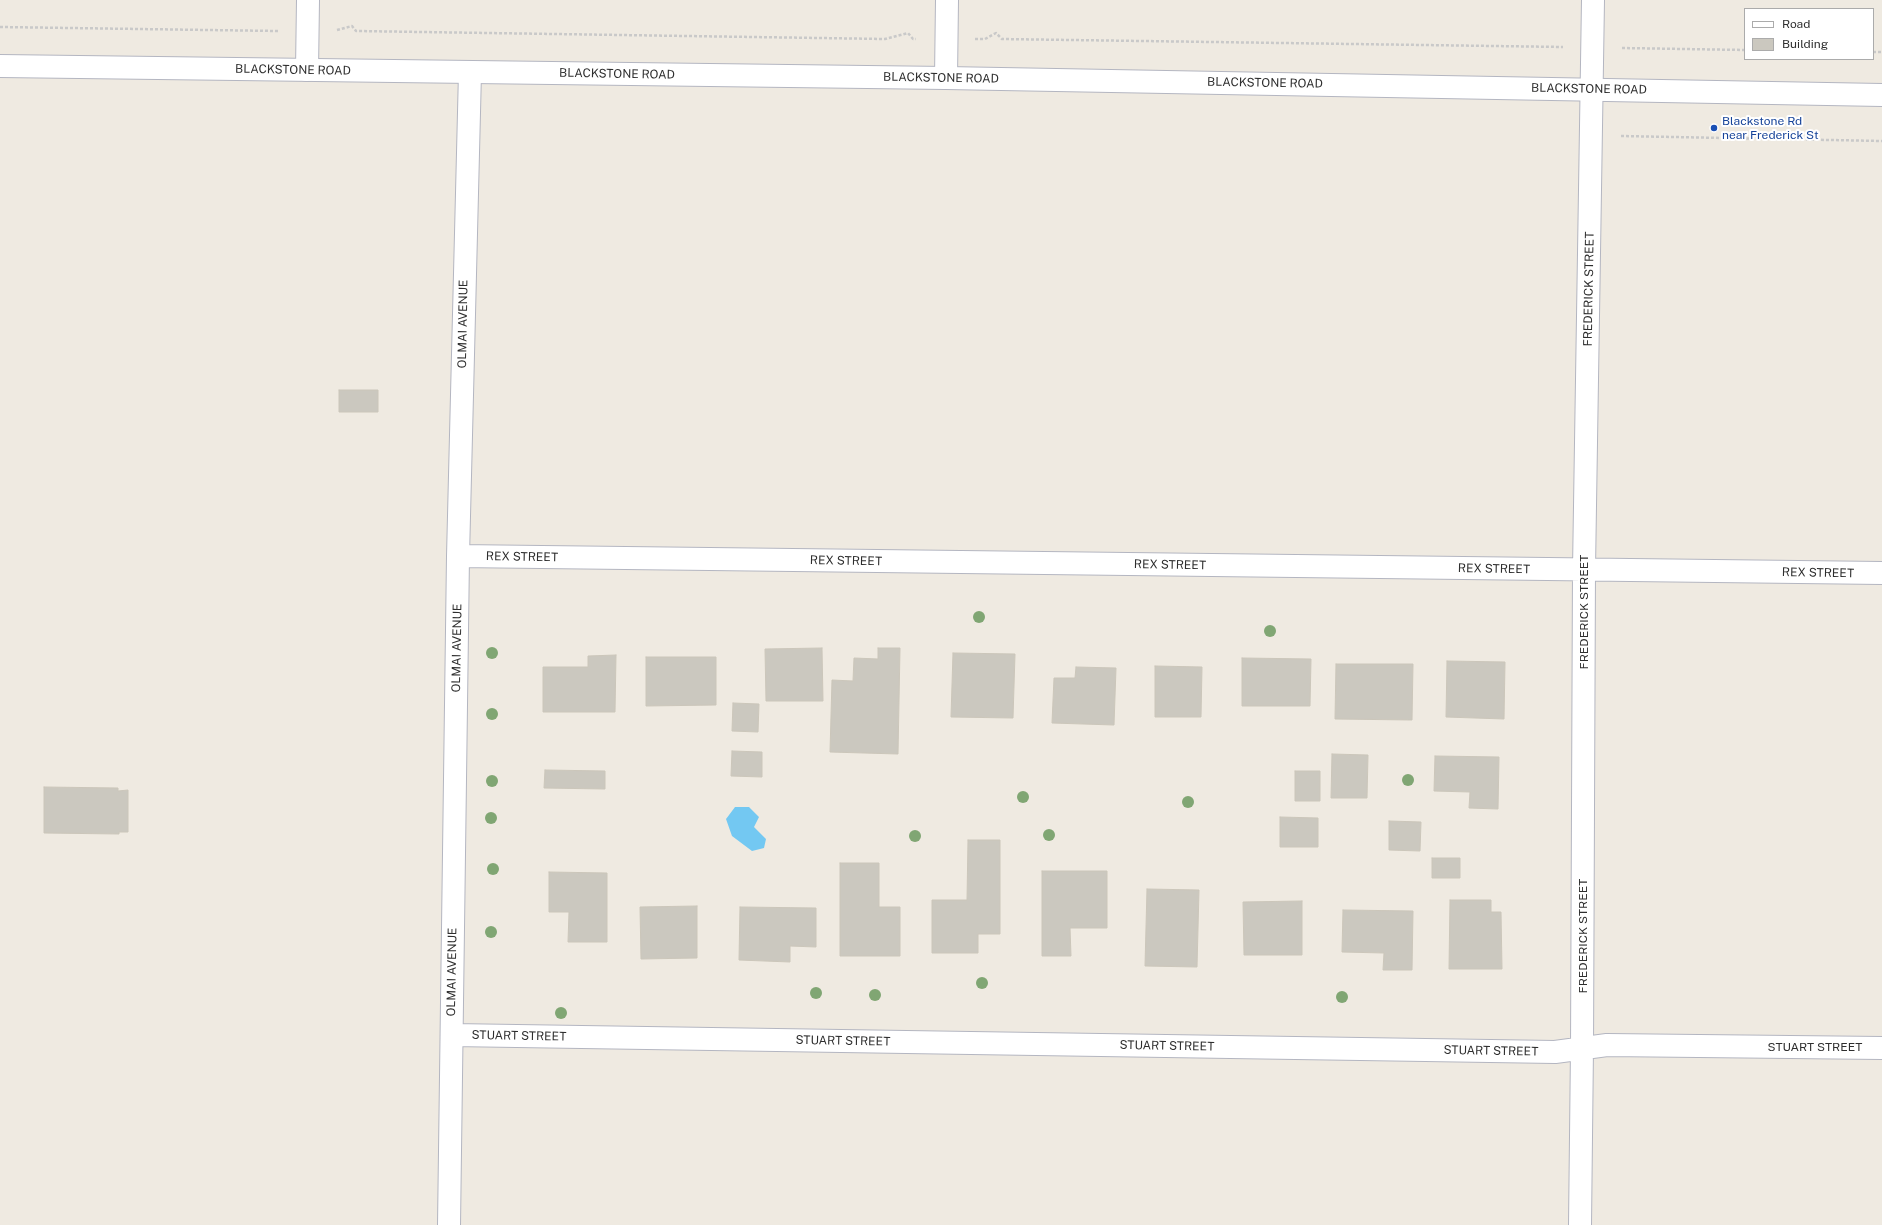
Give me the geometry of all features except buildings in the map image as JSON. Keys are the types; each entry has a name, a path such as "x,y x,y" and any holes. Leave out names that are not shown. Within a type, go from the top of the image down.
{"street":[{"path":"307,70 308,0"},
{"path":"946,78 947,0"},
{"name":"FREDERICK STREET","path":"1580,1225 1584,569 1593,0"},
{"name":"BLACKSTONE ROAD","path":"0,66 946,78 1882,95"},
{"name":"OLMAI AVENUE","path":"449,1225 458,556 470,72"},
{"name":"REX STREET","path":"458,556 1882,573"},
{"name":"STUART STREET","path":"452,1035 1555,1052 1608,1045 1882,1048"}],"path":[{"path":"0,27 307,31 342,30 352,26 356,31 885,39 908,33 913,39 985,39 996,33 1002,39 1744,50"},
{"path":"1591,135 1882,141"}],"water":[{"path":"735,807 749,807 759,817 754,827 766,839 764,848 752,851 732,836 726,819"}],"place":[{"name":"Blackstone Rd near Frederick St","path":"1714,128"}]}
